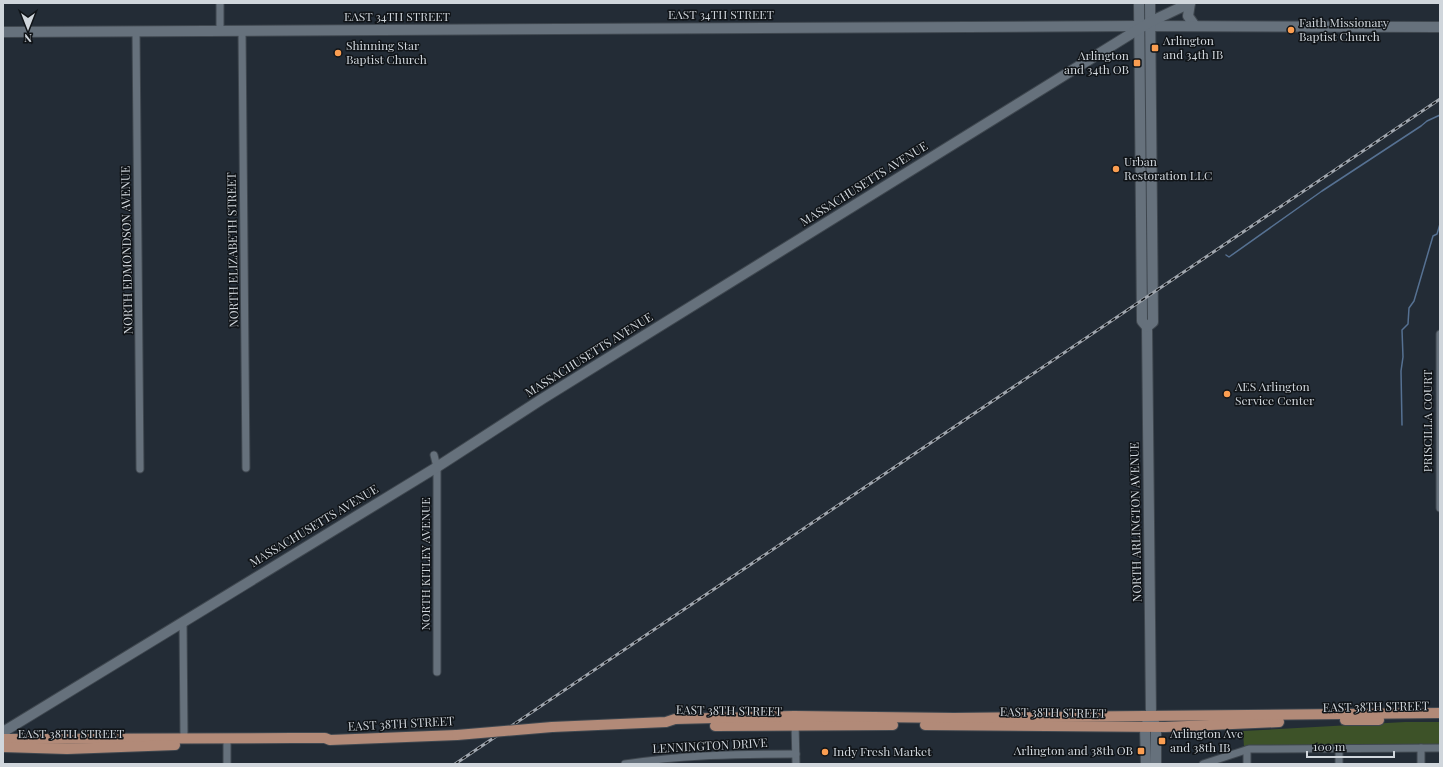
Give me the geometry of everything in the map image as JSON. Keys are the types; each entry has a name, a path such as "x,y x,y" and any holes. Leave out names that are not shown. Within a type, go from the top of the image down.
{"main road":[{"name":"NORTH ARLINGTON AVENUE","path":"1139,3 1145,26 1153,322 1147,327 1151,716 1156,727 1156,764"},
{"name":"NORTH ARLINGTON AVENUE","path":"1145,26 1150,3"},
{"name":"MASSACHUSETTS AVENUE","path":"3,732 437,467 542,399 1145,26 1190,3"},
{"path":"1190,3 1188,17 1194,26"},
{"name":"EAST 34TH STREET","path":"3,32 1145,26 1440,27"},
{"name":"EAST 38TH STREET","path":"794,721 900,718 1440,713"},
{"path":"1146,764 1145,726 1151,716"},
{"name":"EAST 38TH STREET","path":"3,739 324,738 330,740 456,735 666,722 675,719 1156,727 1299,721 1440,719"},
{"name":"EAST 38TH STREET","path":"3,746 67,749 227,744 325,744 330,740"}],"street":[{"path":"220,3 220,31"},
{"name":"NORTH ELIZABETH STREET","path":"242,31 246,468"},
{"name":"NORTH EDMONDSON AVENUE","path":"136,32 140,469"},
{"name":"PRISCILLA COURT","path":"1440,334 1440,508"},
{"name":"NORTH KITLEY AVENUE","path":"434,455 437,467 437,672"},
{"path":"183,621 184,738"},
{"path":"794,721 796,764"},
{"path":"227,744 227,764"},
{"path":"1339,748 1339,764"},
{"path":"1420,748 1421,764"},
{"path":"1202,764 1247,750 1440,748"},
{"path":"1247,750 1247,764"},
{"name":"LENNINGTON DRIVE","path":"625,764 652,759 711,755 796,754"}],"green space":[{"path":"1405,722 1440,722 1440,744 1244,747 1243,731"}],"waterway":[{"path":"1226,255 1229,257 1322,191 1427,121 1440,115"},
{"path":"1402,425 1402,330 1408,324 1409,308 1414,301 1433,236 1437,234 1440,224"}],"railway":[{"path":"455,764 1440,99"}],"place":[{"name":"Faith Missionary Baptist Church","path":"1291,30"},
{"name":"Arlington and 34th IB","path":"1155,48"},
{"name":"Shinning Star Baptist Church","path":"338,53"},
{"name":"Arlington and 34th OB","path":"1137,63"},
{"name":"Urban Restoration LLC","path":"1116,169"},
{"name":"AES Arlington Service Center","path":"1227,394"},
{"name":"Arlington Ave and 38th IB","path":"1162,741"},
{"name":"Arlington and 38th OB","path":"1141,751"},
{"name":"Indy Fresh Market","path":"825,752"}]}
